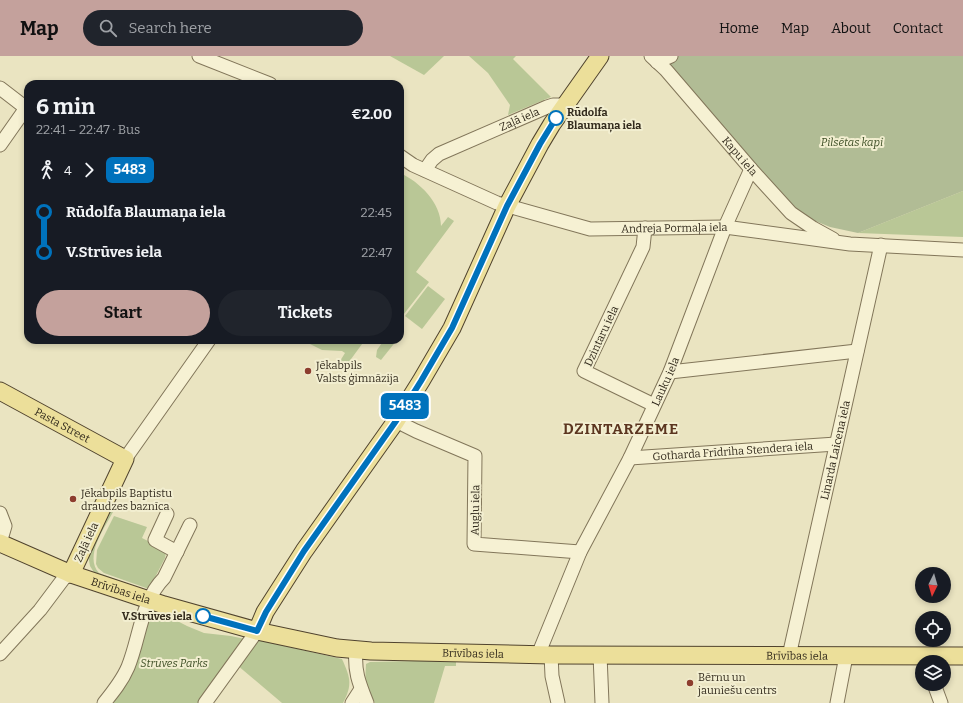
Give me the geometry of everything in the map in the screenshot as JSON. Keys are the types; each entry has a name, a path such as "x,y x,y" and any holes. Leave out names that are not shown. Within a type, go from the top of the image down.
{"main road":[{"path":"257,631 266,612 304,551 396,421 421,381 452,328 507,206 540,144 565,105 600,56"},
{"name":"Pasta Street","path":"0,391 125,458"},
{"name":"Zaļā iela","path":"71,574 125,458"},
{"name":"Brīvības iela","path":"0,543 71,574 149,600 257,631 337,648 356,650 545,655 846,656 915,659"},
{"name":"Brīvības iela","path":"951,657 963,656"}],"street":[{"path":"199,56 260,80"},
{"path":"654,59 671,56"},
{"name":"Kapu iela","path":"654,59 791,212 813,228 839,242"},
{"path":"0,88 24,106"},
{"name":"Zaļā iela","path":"425,170 432,160 439,154 455,146 547,107 560,104 565,105"},
{"path":"0,145 24,111"},
{"name":"Andreja Pormaļa iela","path":"404,158 425,170 497,203 541,214 590,229 725,227 839,242 963,250"},
{"name":"Lauku iela","path":"545,655 580,552 630,458 670,372 725,227 751,169"},
{"name":"Dzintaru iela","path":"645,228 643,247 584,371 654,405"},
{"name":"Linarda Laicena iela","path":"789,656 881,245"},
{"name":"Zaļā iela","path":"125,458 206,344"},
{"path":"670,372 857,351"},
{"name":"Augļu iela","path":"396,421 475,456 474,544 580,552"},
{"name":"Gotharda Frīdriha Stendera iela","path":"630,458 836,444"},
{"path":"0,513 5,526 0,543"},
{"path":"167,514 155,540 177,552"},
{"path":"104,703 121,681 128,666 149,600 164,578 190,525"},
{"name":"Zaļā iela","path":"0,654 40,610 64,578 71,574"},
{"path":"205,703 257,631"},
{"path":"356,650 356,671 361,689 368,703"},
{"path":"545,655 552,676 558,703"},
{"path":"600,655 602,703"},
{"path":"837,703 846,656"},
{"path":"352,703 361,689"},
{"path":"937,691 941,703"}],"green space":[{"path":"390,56 444,56 424,75"},
{"path":"469,56 516,56 513,59 551,97 508,115 510,105 488,73"},
{"name":"Pilsētas kapi","path":"678,56 963,56 963,191 858,233 830,227 808,218 786,199 667,63"},
{"path":"404,175 415,182 428,194 437,209 441,226 448,217 454,221 416,272 429,282 404,314"},
{"path":"963,191 963,237 858,233"},
{"path":"428,286 445,299 422,329 405,316"},
{"path":"310,344 362,344 343,370 337,366 345,353 342,351 322,350"},
{"path":"381,344 394,344 381,360 376,357 377,350"},
{"path":"110,511 113,512 97,542 94,551 95,566 99,573 148,591 95,574 90,566 88,555"},
{"path":"114,516 147,527 142,538 164,549 166,552 165,558 149,589 104,573 96,564 97,550"},
{"name":"Strūves Parks","path":"153,610 204,633 245,639 199,703 107,703"},
{"path":"258,640 342,659 349,681 348,691 343,703 282,703 237,665"},
{"path":"456,661 456,666 445,666 434,703 375,703 365,684 366,664 370,662"}],"bus line":[{"name":"5483","path":"203,616 257,631 266,612 304,551 396,421 452,328 507,206 540,144 556,118"}],"place":[{"name":"Rūdolfa Blaumaņa iela","path":"556,118"},
{"name":"Jēkabpils Valsts ģimnāzija","path":"308,371"},
{"name":"Jēkabpils Baptistu draudzes baznīca","path":"73,499"},
{"name":"V.Strūves iela","path":"203,616"},
{"name":"Bērnu un jauniešu centrs","path":"690,683"}],"district":[{"name":"DZINTARZEME","path":"621,429"}]}
